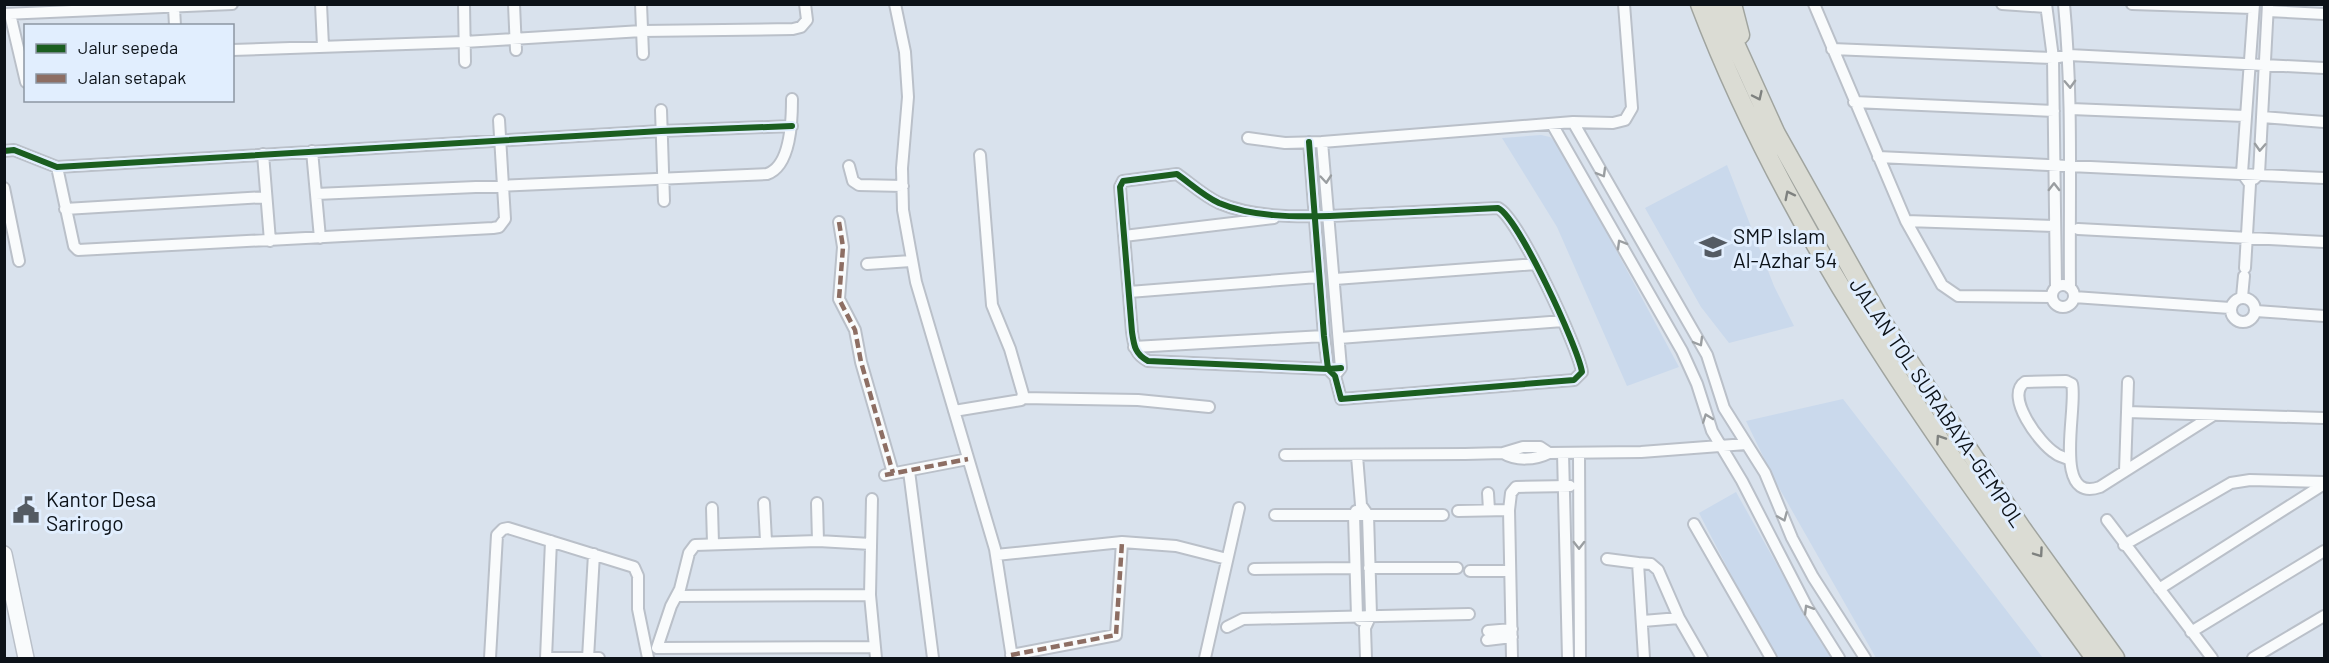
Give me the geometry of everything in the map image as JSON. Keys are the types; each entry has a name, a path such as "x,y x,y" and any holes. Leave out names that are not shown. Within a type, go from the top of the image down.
{"highway":[{"name":"JALAN TOL SURABAYA–GEMPOL","path":"1700,4 1738,93 1814,243 1917,404 2095,658"},
{"name":"JALAN TOL SURABAYA–GEMPOL","path":"1717,4 1776,134 1877,314 2022,529 2115,658"},
{"path":"1732,4 1741,39 1740,56"}],"main road":[{"path":"4,554 26,658"}],"street":[{"path":"23,63 7,14 232,4"},
{"path":"321,4 323,46"},
{"path":"464,4 465,63"},
{"path":"514,4 516,50"},
{"path":"641,4 643,54"},
{"path":"234,50 464,42 642,31 794,29 801,27 807,20 805,4"},
{"path":"894,4 905,52 908,97 903,210 911,261 996,555 1012,657 1116,635 1122,542"},
{"path":"1248,138 1285,143 1322,142 1573,122 1620,122 1631,112 1624,4"},
{"path":"1814,4 1906,221 1942,285 1952,293 1958,296 2054,292 2063,285 2072,292 2230,308"},
{"path":"2002,4 2046,6 2053,58 2054,304 2061,308 2068,307 2072,292 2069,165 2071,109 2064,4"},
{"path":"2132,4 2253,6 2242,173 2250,184 2248,238 2242,297"},
{"path":"174,7 175,24"},
{"path":"2250,184 2259,174 2268,8 2325,14"},
{"path":"1832,50 2053,58 2069,55 2325,68"},
{"path":"316,194 771,173 778,168 792,126 792,99"},
{"path":"1854,102 2054,111"},
{"path":"2071,109 2245,116"},
{"path":"661,110 664,201"},
{"path":"2262,117 2325,122"},
{"path":"57,167 74,246 78,250 499,227 506,219 499,120"},
{"path":"1573,122 1712,365 1731,423 1765,473 1792,538 1813,577 1865,658"},
{"path":"1552,124 1690,367 1706,419 1777,554 1835,657"},
{"path":"4,151 21,152 57,167 661,131 792,126"},
{"path":"1309,142 1315,216 1318,277 1324,336 1335,371 1339,397 1347,400 1574,380 1581,375 1581,367 1563,321 1536,264 1510,218 1498,208 1330,216 1315,216 1292,216 1253,212 1220,203 1177,174 1167,173 1127,179 1121,183 1134,346 1137,352 1148,361 1335,371"},
{"path":"1322,142 1339,338 1335,371"},
{"path":"312,151 320,238"},
{"path":"263,154 270,241"},
{"path":"980,155 992,305 1010,349 1022,398"},
{"path":"1878,157 2325,178"},
{"path":"849,166 851,178 859,185 903,186"},
{"path":"4,188 19,261"},
{"path":"65,210 266,197"},
{"path":"1124,236 1292,216"},
{"path":"1906,221 2054,226"},
{"path":"839,222 843,247 839,299 855,330 889,474 968,459"},
{"path":"2078,229 2325,242"},
{"path":"867,264 911,261"},
{"path":"1335,279 1536,264"},
{"path":"1129,292 1318,277"},
{"path":"2242,297 2232,303 2230,308 2233,318 2242,322 2251,319 2256,311"},
{"path":"2242,297 2252,301 2256,311"},
{"path":"1322,311 1337,310"},
{"path":"2256,311 2325,316"},
{"path":"1667,325 1684,315"},
{"path":"1339,338 1563,321"},
{"path":"1134,346 1324,336"},
{"path":"2068,459 2054,453 2022,412 2018,393 2019,388 2025,382 2066,381 2072,384 2071,445 2068,459 2078,484 2084,488 2100,487 2212,416"},
{"path":"2125,471 2128,382"},
{"path":"954,411 1022,398 1138,400 1209,407"},
{"path":"2127,412 2325,418"},
{"path":"1285,455 1503,453 1513,458 1523,458 1540,457 1549,453 1723,448 1746,444"},
{"path":"1563,453 1568,658"},
{"path":"1579,453 1580,658"},
{"path":"1357,456 1360,505 1354,515 1357,616 1365,628"},
{"path":"909,471 933,658"},
{"path":"2124,545 2231,483 2250,480 2325,483"},
{"path":"2159,589 2276,517 2325,483"},
{"path":"1512,658 1509,510 1511,493 1516,487 1579,486"},
{"path":"1488,493 1489,510"},
{"path":"651,652 875,653 870,595 872,499"},
{"path":"764,503 766,541"},
{"path":"816,503 818,541"},
{"path":"1360,505 1368,515 1371,615 1365,628 1366,658"},
{"path":"712,508 713,543"},
{"path":"1205,658 1239,508"},
{"path":"1458,511 1509,510"},
{"path":"1275,515 1443,514"},
{"path":"2107,520 2212,658"},
{"path":"1694,524 1771,658"},
{"path":"490,658 499,531 508,528 629,564 637,571 637,603 651,652"},
{"path":"551,541 546,658 599,658"},
{"path":"651,652 677,596 691,549 699,543 818,541 871,544"},
{"path":"996,555 1122,542 1176,546 1227,559"},
{"path":"2191,632 2325,551"},
{"path":"588,658 594,554"},
{"path":"1607,559 1651,564 1658,570 1679,618 1702,658"},
{"path":"1638,563 1644,658"},
{"path":"1254,569 1355,568"},
{"path":"1370,568 1457,568"},
{"path":"1470,572 1510,571"},
{"path":"677,596 870,595"},
{"path":"1227,627 1243,620 1469,614"},
{"path":"2253,658 2325,616"},
{"path":"1643,621 1679,618"},
{"path":"1487,635 1512,633"}],"shaded area":[{"path":"1541,135 1550,137 1560,146 1679,367 1627,386 1557,227 1502,138"},
{"name":"SMP Islam Al-Azhar 54","path":"1727,165 1774,286 1794,326 1729,343 1701,307 1645,208"},
{"path":"1843,399 2043,658 1876,658 1774,479 1746,421"},
{"path":"1736,492 1821,643 1832,658 1778,658 1699,513"}],"marked path":[{"path":"839,222 843,247 839,299 855,330 861,362 893,473"},
{"path":"885,475 968,459"},
{"path":"1011,655 1116,635 1122,542"}],"cycle path":[{"path":"4,151 14,150 57,167 661,131 792,126"},
{"path":"1309,142 1324,336 1328,369 1335,376 1341,399 1574,380 1582,372 1570,337 1546,284 1519,234 1498,208 1330,216 1316,216 1302,216 1273,215 1245,211 1219,203 1177,174 1123,181 1120,187 1132,332 1140,355 1148,361 1328,369 1341,368"}],"place":[{"name":"SMP Islam Al-Azhar 54","path":"1713,247"},
{"name":"Kantor Desa Sarirogo","path":"26,510"}]}
